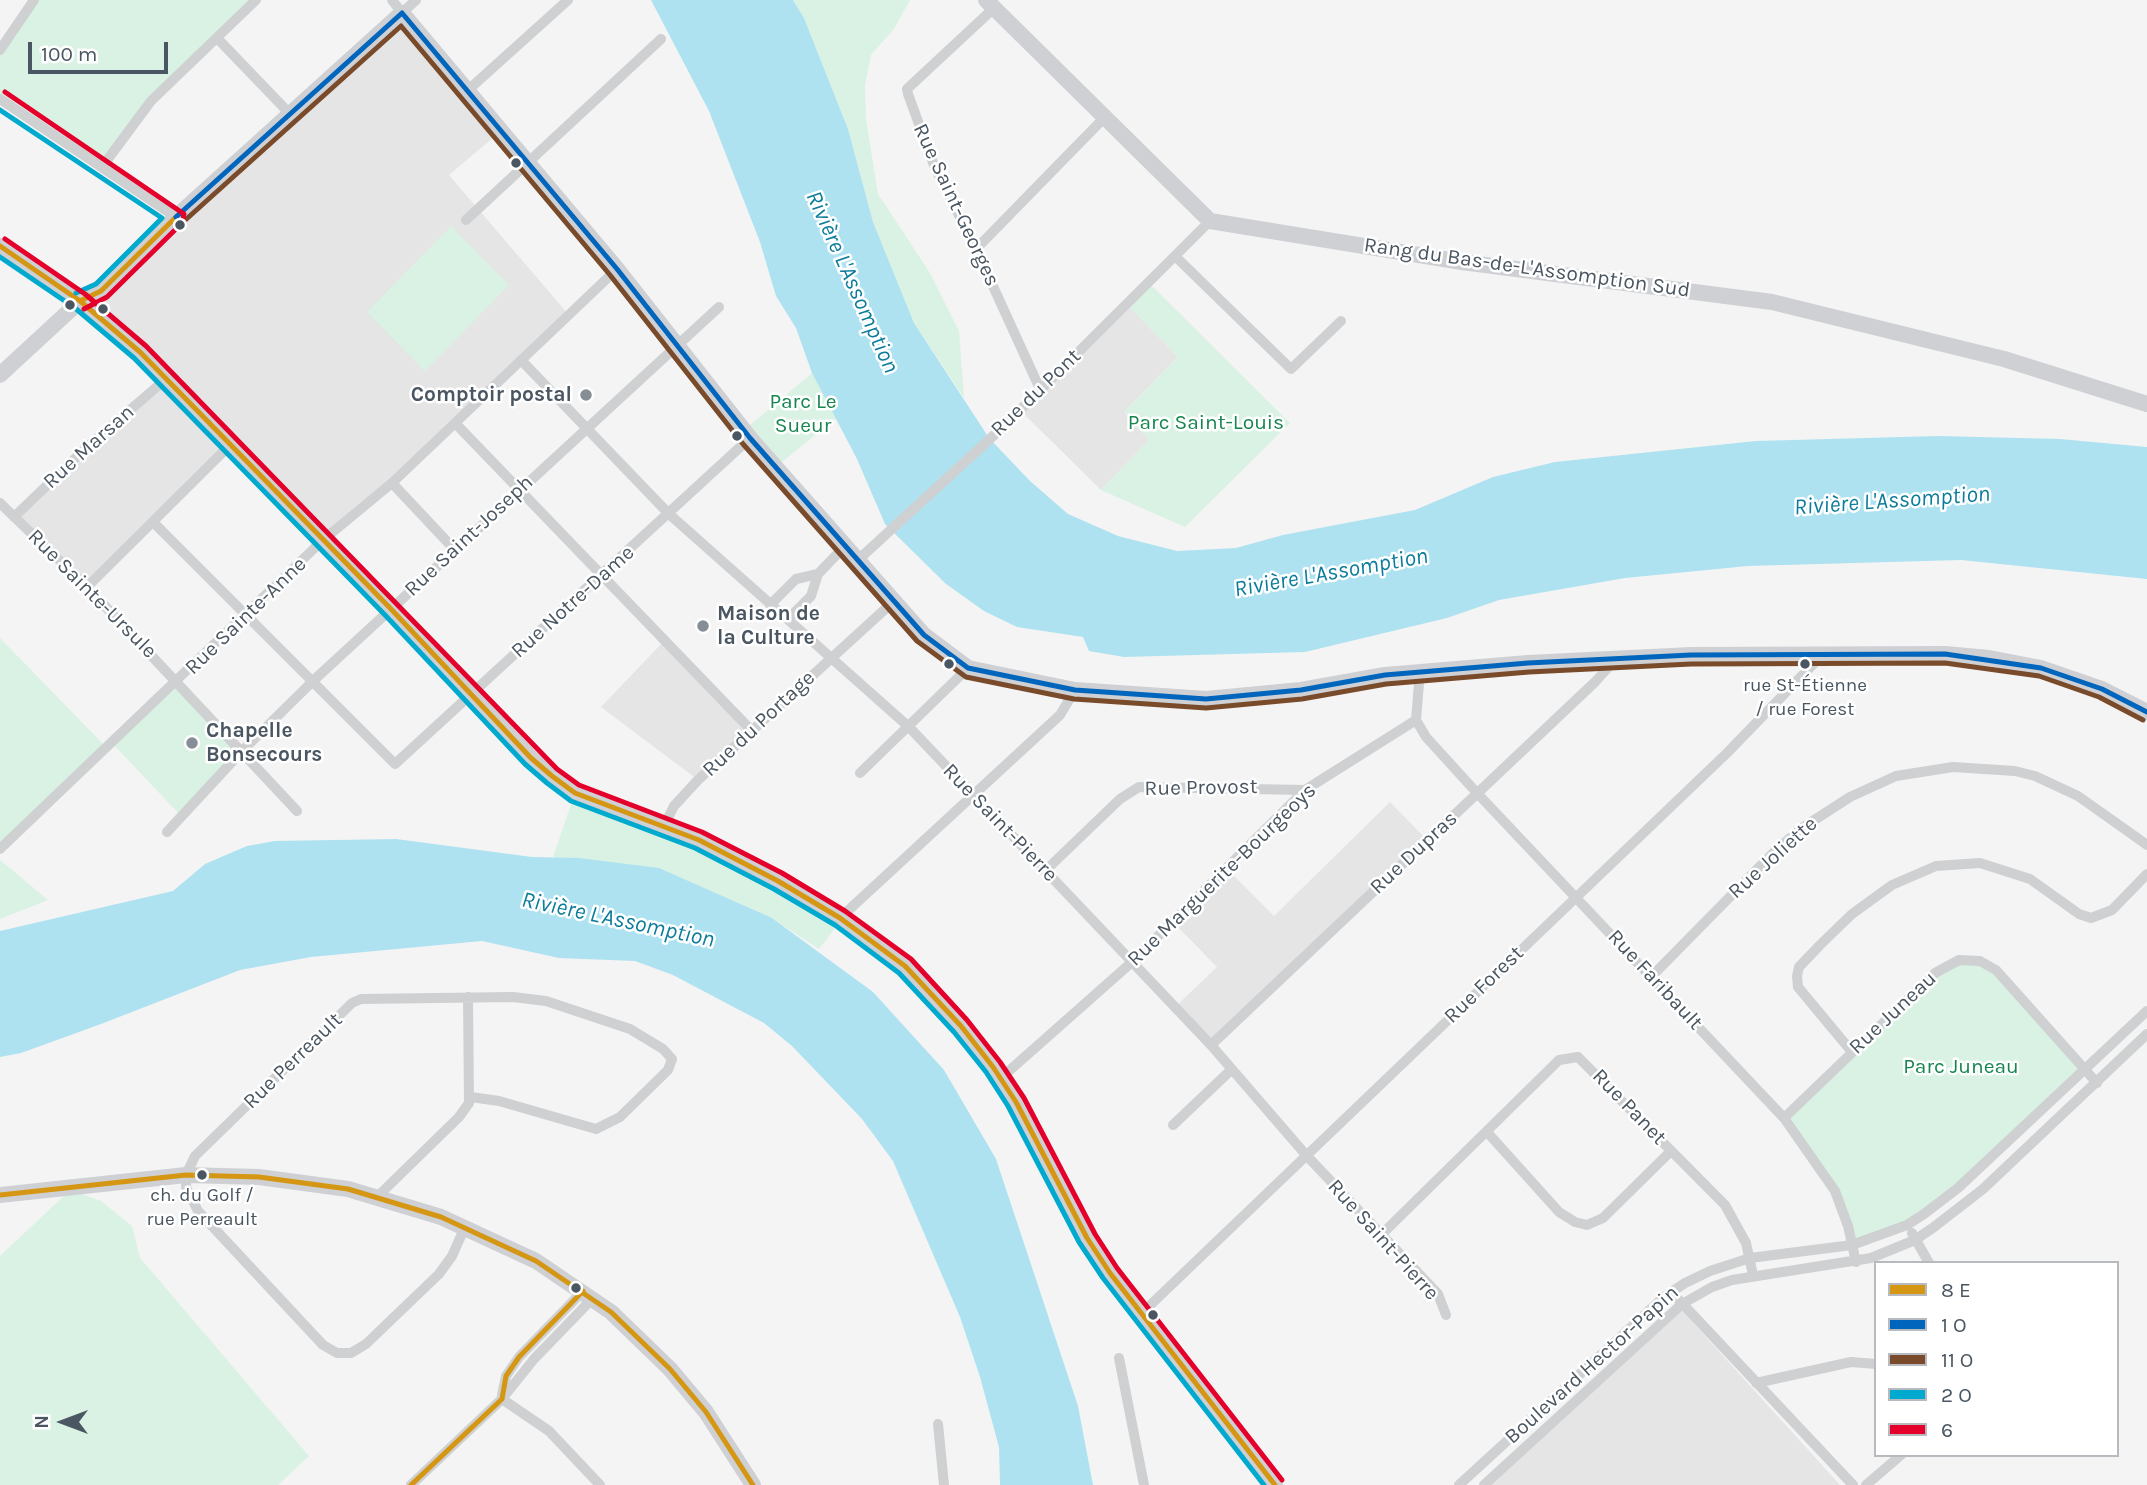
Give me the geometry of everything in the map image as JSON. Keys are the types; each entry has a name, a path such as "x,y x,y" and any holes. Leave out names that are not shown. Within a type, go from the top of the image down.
{"street":[{"path":"0,50 34,0"},
{"path":"102,167 151,101 256,0"},
{"path":"0,375 80,301 101,291 176,217 291,115 397,6 416,0"},
{"path":"467,91 568,0"},
{"path":"990,4 1210,221"},
{"name":"Rue Saint-Georges","path":"990,4 907,89 935,168 976,249 1040,389"},
{"path":"397,6 617,269 750,438 924,635 968,668 1075,690 1206,699 1301,690 1420,671 1690,654 1945,654 2007,661 2066,676 2147,712"},
{"path":"217,38 291,115"},
{"path":"466,220 662,40"},
{"path":"0,99 176,217"},
{"path":"976,249 1104,118"},
{"name":"Rue du Pont","path":"858,560 1004,426 1210,221"},
{"name":"Rang du Bas-de-L'Assomption Sud","path":"1210,221 1462,262 1772,302 2004,359 2147,404"},
{"path":"0,246 80,301 166,379 391,609 531,758 575,793 664,826 778,881 841,918 905,967 961,1026 1001,1078 1087,1238 1110,1273 1275,1485"},
{"path":"1175,256 1291,369 1341,321"},
{"name":"Rue Sainte-Anne","path":"0,849 178,682 323,540 392,483 617,269"},
{"name":"Rue Saint-Joseph","path":"167,832 243,750 314,680 518,489 589,429 719,307"},
{"name":"Rue Saint-Pierre","path":"521,360 669,514 909,727 1211,1045 1306,1155 1437,1294 1446,1315"},
{"name":"Rue Marsan","path":"15,517 88,446 166,379"},
{"path":"455,423 751,730"},
{"name":"Rue Notre-Dame","path":"314,680 395,764 603,576 750,438"},
{"path":"87,587 229,446"},
{"path":"392,483 455,550"},
{"name":"Rue Sainte-Ursule","path":"0,503 87,587 243,750 297,811"},
{"path":"153,522 314,680"},
{"path":"770,605 796,579 818,573 845,546"},
{"path":"788,619 810,596 816,586 818,573"},
{"name":"Rue du Portage","path":"664,826 674,806 751,730 894,601"},
{"name":"Rue Forest","path":"1143,1312 1727,753 1823,654"},
{"name":"Rue Dupras","path":"1211,1045 1615,660"},
{"path":"860,773 968,668"},
{"path":"1416,720 1420,671"},
{"path":"841,918 1060,715 1075,690"},
{"name":"Rue Faribault","path":"1416,720 1426,737 1477,793 1784,1118 1835,1191 1856,1262"},
{"name":"Rue Marguerite-Bourgeoys","path":"1001,1078 1132,962 1305,790 1416,720"},
{"name":"Rue Joliette","path":"1651,975 1777,849 1802,828 1850,797 1896,776 1953,767 2035,776 2078,796 2147,845"},
{"name":"Rue Provost","path":"1045,871 1120,799 1139,788 1305,790"},
{"path":"1852,1052 1798,987 1797,976 1800,967 1829,936 1892,885 1936,866 1980,863 2030,878 2079,915 2091,918 2112,910 2147,874"},
{"name":"Rue Juneau","path":"1784,1118 1941,968 1959,960 1974,960 1996,970 2097,1083"},
{"path":"378,1196 459,1117 471,1097 468,997"},
{"name":"Rue Perreault","path":"186,1175 195,1156 352,1003 368,999 531,998 630,1030 663,1049 672,1059 672,1064 620,1117 596,1129 499,1101 471,1097"},
{"name":"Boulevard Hector-Papin","path":"1463,1484 1673,1291 1710,1271 1750,1258 1852,1245 1907,1225 1958,1188 2147,1011"},
{"name":"Boulevard Hector-Papin","path":"1484,1485 1665,1315 1682,1304 1712,1287 1753,1275 1856,1262 1915,1240 1983,1189 2147,1034"},
{"name":"Rue Panet","path":"1381,1235 1559,1060 1578,1057 1725,1205 1738,1225 1753,1275"},
{"path":"1173,1125 1231,1070"},
{"path":"1487,1132 1559,1212 1575,1222 1587,1225 1603,1218 1671,1151"},
{"path":"0,1195 186,1175 279,1179 378,1196 465,1227 536,1261 588,1295 670,1369 706,1412 753,1485"},
{"path":"186,1175 186,1187 198,1211 323,1345 337,1353 351,1353 366,1344 421,1291 452,1256 465,1227"},
{"path":"1907,1225 1928,1261"},
{"path":"1673,1291 1682,1304 1853,1485"},
{"path":"411,1485 502,1399 506,1376 519,1357 588,1295"},
{"path":"1119,1358 1144,1485"},
{"path":"1756,1383 1850,1362 1874,1364"},
{"path":"502,1399 517,1406 550,1431 600,1485"},
{"path":"938,1424 944,1485"},
{"path":"1866,1485 1899,1457"}],"shaded area":[{"path":"402,13 501,131 449,175 569,315 323,540 229,446 87,587 14,517 165,379 80,301"},
{"path":"1127,304 1178,357 1124,412 1149,440 1101,490 1023,413"},
{"path":"664,641 751,730 698,780 601,707"},
{"path":"1390,802 1427,840 1211,1045 1175,1007 1217,967 1172,921 1226,868 1274,916"},
{"path":"1677,1305 1840,1485 1484,1485"}],"green space":[{"path":"34,0 256,0 151,101 102,167 0,99 0,50"},
{"path":"793,0 910,0 894,29 871,55 865,85 866,119 878,194 930,273 959,331 964,398 914,323 873,222 848,129 804,18"},
{"path":"451,226 509,285 425,371 367,312"},
{"name":"Parc Saint-Louis","path":"1149,283 1290,423 1185,527 1101,490 1149,440 1124,412 1178,357 1127,304"},
{"name":"Parc Le Sueur","path":"812,373 836,418 776,467 744,430"},
{"path":"0,638 105,746 0,849"},
{"path":"178,682 243,750 182,817 113,744"},
{"path":"575,793 664,826 842,919 819,949 772,918 553,857"},
{"path":"0,860 48,900 0,919"},
{"name":"Parc Juneau","path":"1980,961 2085,1068 1982,1166 1907,1225 1852,1245 1835,1191 1784,1119 1941,968"},
{"path":"67,1193 79,1193 101,1201 132,1226 140,1258 309,1456 278,1485 0,1485 0,1256"}],"water":[{"name":"Rivière L'Assomption","path":"651,0 793,0 804,18 848,129 873,222 914,323 989,438 1030,481 1068,514 1118,536 1177,551 1236,548 1283,535 1415,510 1493,477 1555,462 1756,441 1938,436 2060,439 2147,447 2147,579 1961,560 1748,566 1625,578 1499,600 1447,618 1305,652 1124,657 1089,651 1083,637 1017,627 984,611 946,584 885,524 857,459 812,373 796,328 776,296 760,242 709,111"},
{"name":"Rivière L'Assomption","path":"396,839 532,857 579,858 659,868 772,918 873,992 944,1070 996,1159 1078,1406 1093,1485 1000,1485 999,1447 980,1377 960,1317 893,1161 862,1119 792,1046 764,1023 673,975 635,961 559,958 482,941 311,957 240,970 21,1053 0,1057 0,931 173,891 205,864 247,846 275,841"}],"transit line":[{"path":"176,217 402,13 617,269 750,438 924,635 968,668 1075,690 1206,699 1301,690 1385,675 1528,663 1691,655 1945,654 2041,668 2102,689 2147,712"},
{"path":"182,223 401,26 610,275 743,444 917,641 966,677 1074,699 1206,708 1302,699 1386,684 1529,672 1691,664 1945,663 2039,676 2099,697 2143,720"},
{"name":"6","path":"5,92 184,214 182,223 107,297 84,309"},
{"path":"0,110 162,218 96,284 76,293"},
{"path":"80,301 101,291 176,217"},
{"name":"6","path":"5,239 85,294 146,346 557,769 579,785 702,832 782,873 845,911 911,959 967,1020 1000,1062 1024,1098 1095,1234 1117,1268 1282,1480"},
{"path":"0,246 80,301 140,352 391,609 531,758 552,776 575,793 699,840 778,881 840,918 905,966 961,1026 993,1067 1016,1102 1087,1238 1110,1273 1275,1485"},
{"path":"0,257 75,308 134,358 385,615 525,764 547,783 571,801 695,848 774,889 835,925 899,973 954,1032 986,1072 1008,1106 1079,1242 1103,1278 1264,1485"},
{"path":"0,1195 186,1175 259,1177 348,1189 441,1217 536,1261 611,1312 670,1369 706,1412 753,1485"},
{"path":"411,1485 502,1399 506,1376 519,1357 583,1291"}],"place":[{"name":"Comptoir postal","path":"586,395"},
{"name":"Maison de la Culture","path":"703,626"},
{"name":"rue St-Étienne / rue Forest","path":"1805,664"},
{"name":"Chapelle Bonsecours","path":"192,743"},
{"name":"ch. du Golf / rue Perreault","path":"202,1175"}]}
